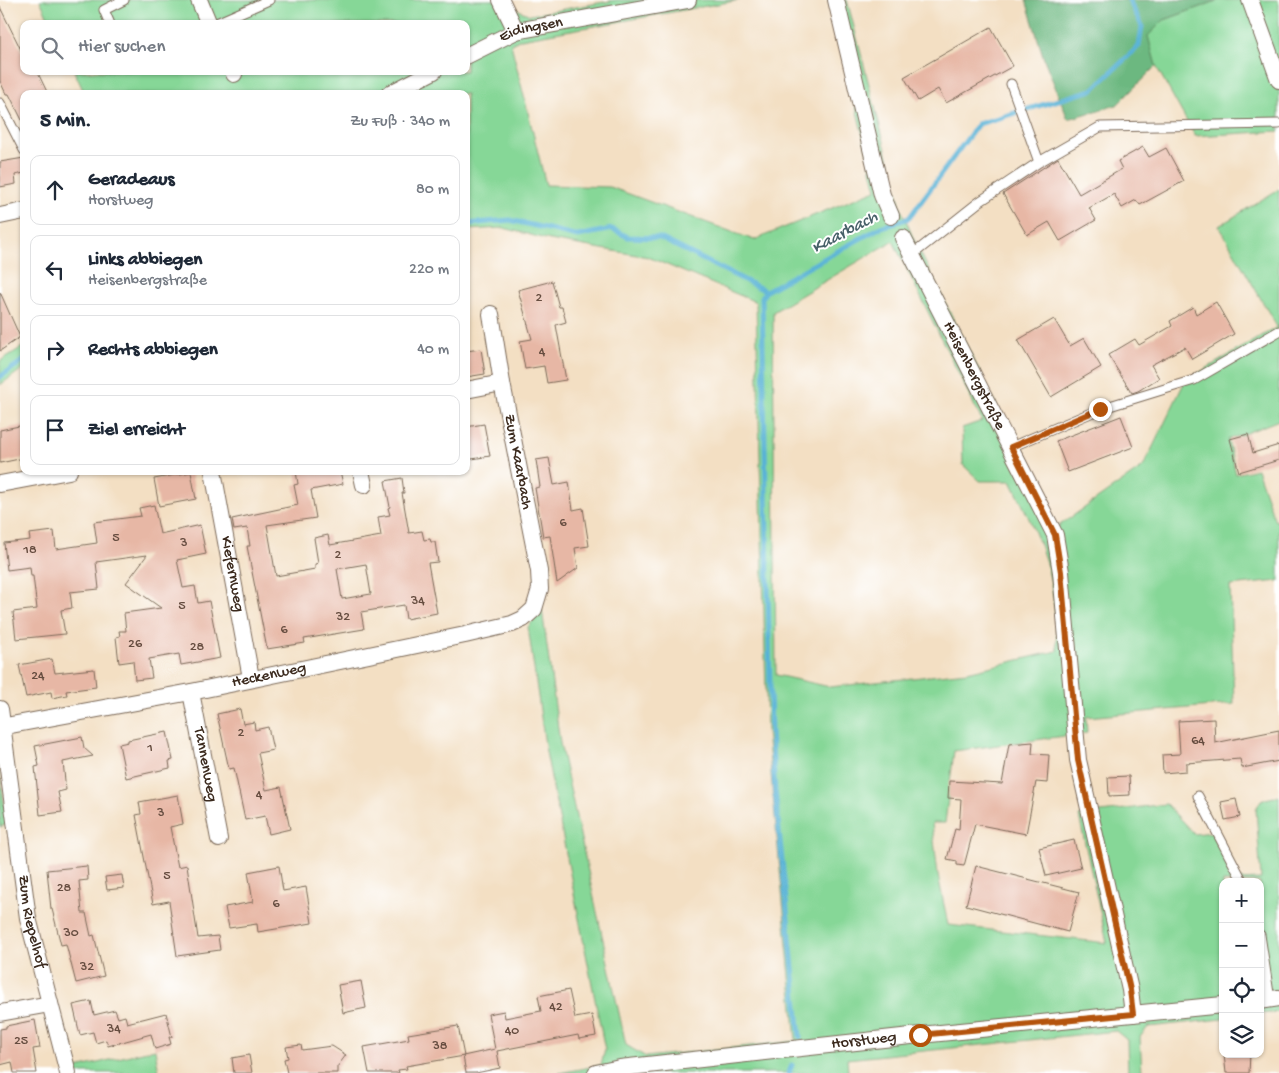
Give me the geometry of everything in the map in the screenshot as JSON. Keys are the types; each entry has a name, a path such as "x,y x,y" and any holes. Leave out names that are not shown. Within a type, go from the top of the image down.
{"street":[{"path":"199,0 207,20"},
{"path":"501,0 516,31"},
{"name":"Eidingsen","path":"470,54 516,31 688,0"},
{"path":"836,0 882,195 891,216"},
{"path":"1250,0 1279,80"},
{"path":"396,90 426,75"},
{"path":"0,216 20,212"},
{"name":"Heisenbergstraße","path":"904,238 1055,535 1062,582 1078,760 1130,990 1133,1014"},
{"name":"Zum Kaarbach","path":"491,314 502,383 539,571 540,589 534,610"},
{"path":"470,389 502,383"},
{"path":"0,484 48,475"},
{"name":"Kiefernweg","path":"214,475 251,678"},
{"name":"Heckenweg","path":"1,727 191,692 465,635 523,619 534,610"},
{"name":"Tannenweg","path":"191,692 219,838"},
{"name":"Zum Riepelhof","path":"0,709 28,918 68,1073"},
{"path":"0,1012 50,1004"},
{"name":"Horstweg","path":"596,1073 620,1068 920,1035 1219,1005"}],"lane":[{"path":"108,20 104,10 124,0"},
{"path":"223,20 268,0"},
{"path":"1011,84 1039,162"},
{"path":"0,103 20,142"},
{"path":"912,255 979,202 1039,162 1100,127 1279,124"},
{"path":"1011,447 1100,409 1194,380 1279,331"},
{"path":"1198,796 1241,878"},
{"path":"1264,961 1270,1000"}],"green space":[{"path":"40,0 508,0 512,7 530,15 616,0 740,0 521,39 511,44 546,185 610,187 754,240 876,190 830,0 847,0 902,211 915,242 1057,527 1143,467 1185,381 1277,327 1279,330 1279,420 1228,440 1236,474 1257,469 1275,521 1279,521 1279,581 1230,586 1234,704 1086,717 1087,733 954,751 945,823 932,823 938,875 948,925 1107,943 1079,816 1166,804 1194,834 1214,832 1235,878 1219,878 1219,1019 1148,1027 1140,1037 1142,1073 1128,1073 1127,1040 1116,1031 847,1059 848,1073 559,1073 601,1065 605,1050 546,752 528,627 542,609 560,743 626,1045 646,1057 796,1041 767,731 756,302 648,257 550,240 504,228 470,230 470,90 83,90 76,75 470,75 470,20 49,20","holes":["893,241 982,421 962,428 963,465 980,481 1011,481 1045,558 1054,600 1057,651 967,672 830,687 776,675 773,312"]},
{"path":"1026,0 1219,0 1164,20 1148,36 1156,66 1117,105 1068,119 1044,59"},
{"path":"1219,0 1278,0 1279,131 1195,136 1156,66 1147,36 1164,20"},
{"path":"1279,189 1279,326 1277,327 1219,226"},
{"path":"20,348 20,371 0,385 0,361"},
{"path":"0,772 7,824 0,827"},
{"path":"1279,796 1279,1012 1264,1014 1264,878 1261,878 1256,809 1261,800"},
{"path":"155,1049 159,1073 78,1073 77,1068"}],"building":[{"path":"0,7 20,48 20,75 39,75 46,90 20,90 20,116 0,81"},
{"path":"991,27 1013,66 946,103 938,89 918,101 904,77"},
{"path":"1143,147 1149,157 1166,148 1184,181 1140,205 1136,200 1122,208 1114,194 1089,208 1096,220 1060,241 1049,222 1027,235 1003,194 1058,158 1079,194 1122,169 1118,161"},
{"path":"20,159 20,174 15,175 16,184 0,187 0,162"},
{"path":"552,281 559,307 562,307 566,322 556,325 566,380 547,383 544,366 525,369 520,341 532,339 518,290"},
{"path":"0,292 20,337 0,351"},
{"path":"1216,302 1234,334 1192,359 1185,347 1151,365 1159,378 1132,393 1108,355 1135,339 1139,345 1172,326 1170,321 1193,307 1196,314"},
{"path":"1054,319 1070,346 1084,338 1101,367 1051,397 1018,340"},
{"path":"481,349 485,374 470,376 470,350"},
{"path":"1121,416 1133,447 1068,472 1056,441"},
{"path":"484,424 490,456 470,459 470,426"},
{"path":"20,426 20,459 0,463 0,430"},
{"path":"1248,434 1253,453 1279,445 1279,460 1239,472 1230,439"},
{"path":"549,458 554,485 569,482 573,510 583,508 589,546 575,548 578,568 557,583 550,536 543,537 535,488 540,487 536,460"},
{"path":"175,475 192,475 196,499 159,506 154,479"},
{"path":"297,475 341,475 343,484 311,490 316,518 267,525 276,576 315,569 315,564 318,563 314,538 328,535 330,545 381,536 378,517 390,515 385,481 402,478 404,493 402,493 409,533 422,531 424,540 430,539 431,542 435,542 438,562 428,563 437,613 406,619 404,605 361,612 364,629 304,639 305,643 267,649 247,546 250,546 247,528 234,530 232,519 298,505 294,485 298,484","holes":["366,564 371,594 342,599 337,569"]},
{"path":"154,505 160,534 200,525 206,554 177,560 183,588 195,586 198,603 209,601 220,658 181,665 179,654 149,659 152,678 135,680 133,661 119,663 116,637 120,636 119,631 126,631 124,613 161,608 126,583 147,555 96,562 99,589 70,592 72,608 61,610 65,634 16,639 13,612 37,609 33,576 31,576 30,567 7,570 4,543 30,540 29,534 54,531 56,549 97,543 94,522 141,516 139,508"},
{"path":"52,659 55,673 94,669 96,687 66,691 67,695 52,698 51,692 26,697 19,665"},
{"path":"240,709 243,724 254,722 255,730 268,727 273,750 258,753 266,790 281,787 290,829 269,834 265,816 245,820 234,768 229,769 217,714"},
{"path":"1214,719 1215,743 1279,730 1279,761 1242,768 1240,759 1186,763 1186,771 1163,773 1162,755 1180,754 1178,721"},
{"path":"167,732 173,760 169,761 170,768 126,778 119,744 128,742 128,740"},
{"path":"82,737 84,748 93,756 63,762 66,790 58,792 62,812 40,815 35,767 39,766 35,746"},
{"path":"1033,742 1032,754 1049,755 1047,783 1036,782 1026,834 975,824 964,866 957,865 957,861 947,859 955,829 959,830 961,799 948,798 949,781 1002,784 1009,744"},
{"path":"1129,776 1130,795 1109,796 1108,777"},
{"path":"178,795 183,824 170,827 178,867 187,865 198,938 218,936 220,950 177,956 169,901 153,904 136,815 141,814 139,802"},
{"path":"1236,799 1240,817 1225,820 1221,802"},
{"path":"1074,840 1081,868 1046,876 1039,848"},
{"path":"87,866 88,880 79,881 82,913 86,913 91,936 94,935 104,976 76,983 66,944 61,945 51,909 47,870"},
{"path":"279,866 283,891 306,887 312,923 258,932 257,924 229,928 225,907 253,902 248,872"},
{"path":"976,866 1079,892 1068,932 966,905"},
{"path":"122,875 124,888 107,890 105,877"},
{"path":"361,981 366,1008 343,1013 338,985"},
{"path":"569,990 575,1018 592,1015 596,1036 579,1039 578,1035 497,1051 500,1068 466,1073 463,1056 495,1049 488,1014 504,1011 505,1018 541,1011 538,996"},
{"path":"91,1001 94,1015 115,1010 118,1018 125,1016 127,1023 166,1013 172,1037 169,1037 171,1044 155,1049 151,1034 108,1046 106,1040 96,1043 93,1032 80,1035 73,1005"},
{"path":"35,1020 40,1048 33,1049 37,1073 14,1073 12,1062 0,1065 0,1029"},
{"path":"458,1026 464,1056 406,1066 407,1069 398,1070 399,1073 369,1073 364,1047 409,1039 408,1034"},
{"path":"301,1045 302,1050 332,1046 346,1055 337,1067 337,1073 287,1073 284,1059 288,1058 286,1047"},
{"path":"249,1055 252,1073 234,1073 232,1058"},
{"path":"1224,1058 1250,1058 1249,1073 1226,1073"}],"waterway":[{"name":"Kaarbach","path":"470,224 510,220 578,236 612,229 628,237 660,238 766,291 881,227 909,218 978,124 1092,90 1139,46 1142,26 1129,0"},
{"path":"766,291 762,297 771,732 775,791 800,1037"},
{"name":"Kaarbach","path":"0,377 20,363"},
{"path":"789,1073 792,1065"}],"route":[{"path":"920,1035 1133,1014 1130,990 1078,760 1061,572 1055,535 1011,447 1100,409"}]}
